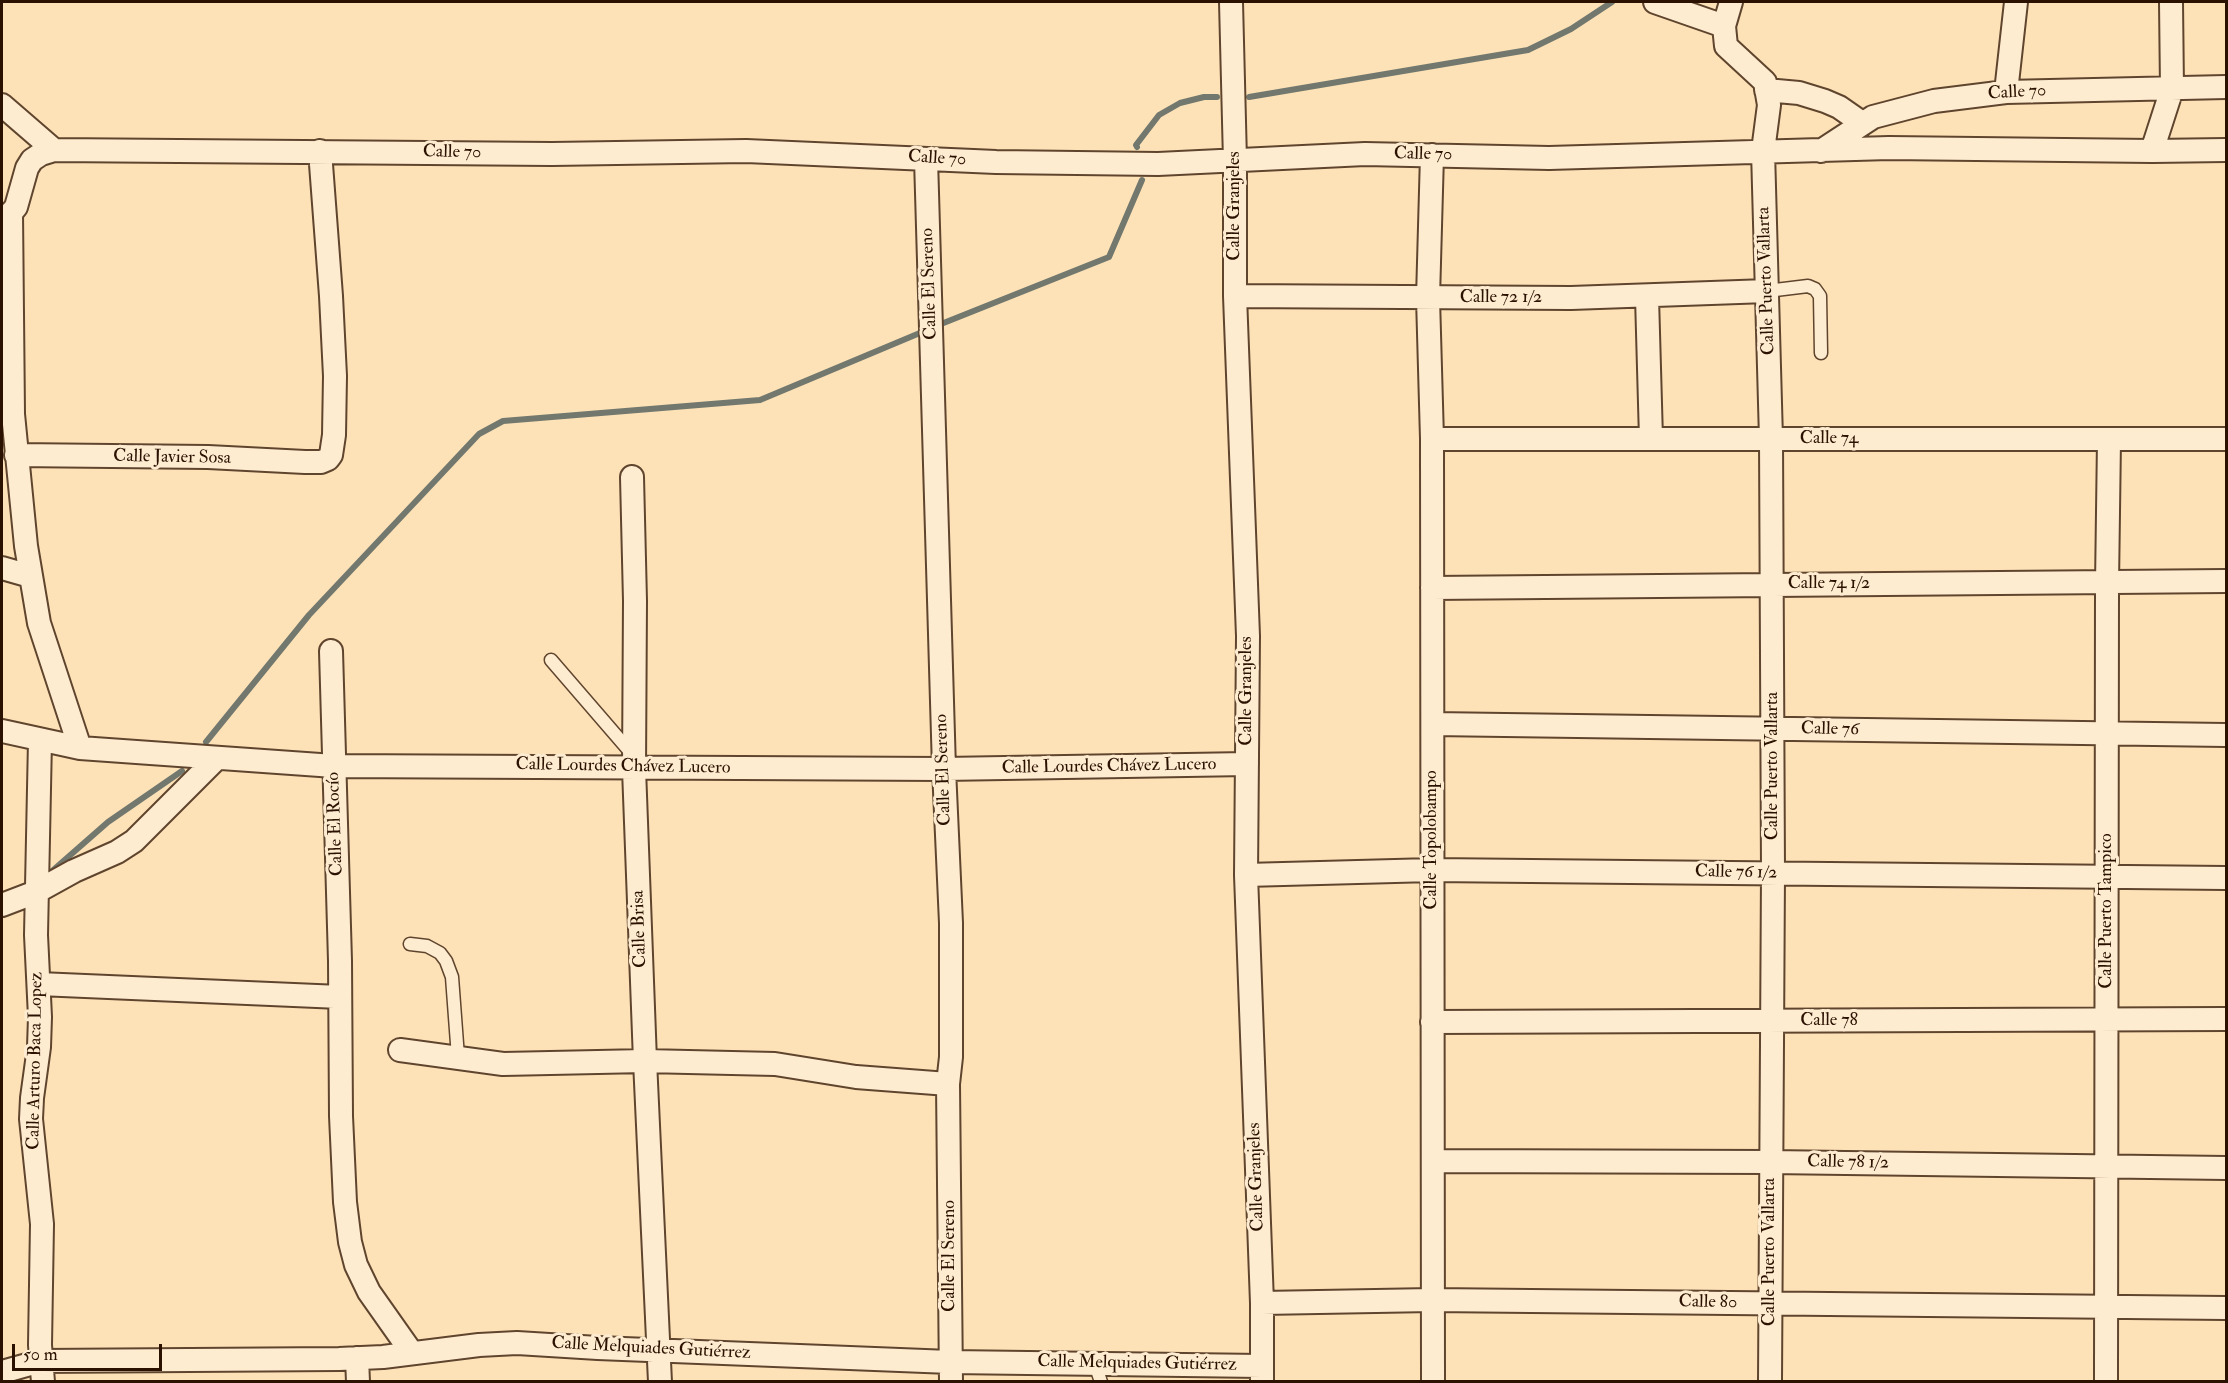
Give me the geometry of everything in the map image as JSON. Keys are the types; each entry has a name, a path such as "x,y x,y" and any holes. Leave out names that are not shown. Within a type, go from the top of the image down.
{"street":[{"name":"Calle Granjeles","path":"1231,2 1235,160 1235,297 1245,553 1246,875 1262,1303 1262,1374"},
{"path":"1656,2 1724,26"},
{"path":"1731,2 1724,26 1726,46 1765,82 1766,90 1799,93 1825,100 1862,123"},
{"path":"2006,92 2016,2"},
{"path":"2152,151 2172,89 2171,2"},
{"name":"Calle 70","path":"1821,151 1873,117 1925,103 2006,92 2226,87"},
{"name":"Calle Puerto Vallarta","path":"1766,90 1769,105 1763,152 1771,439 1773,729 1770,1382"},
{"path":"2,105 54,150"},
{"name":"Calle 70","path":"54,150 552,154 746,152 1158,164 1365,154 1549,158 1889,148 2226,150"},
{"path":"54,150 32,160 27,168 16,207 6,215 7,412 16,455 30,576 39,623 80,748"},
{"name":"Calle Javier Sosa","path":"16,455 197,457 306,462 321,462 328,459 333,447 335,376 320,151"},
{"name":"Calle Topolobampo","path":"1432,156 1428,298 1432,439 1432,1382"},
{"name":"Calle El Sereno","path":"926,159 944,769 951,923 951,1046 948,1084 951,1372"},
{"name":"Calle 72 1/2","path":"1235,297 1647,297 1767,291"},
{"path":"1647,297 1651,439"},
{"name":"Calle 74","path":"1432,439 2226,440"},
{"name":"Calle Puerto Tampico","path":"2106,1382 2109,440"},
{"name":"Calle Brisa","path":"632,477 635,601 634,762 660,1382"},
{"path":"2,568 30,576"},
{"name":"Calle 74 1/2","path":"1432,588 2107,584 2226,581"},
{"name":"Calle El Rocío","path":"331,651 345,1202 350,1242 357,1265 369,1292 412,1353"},
{"name":"Calle 76","path":"1433,724 2226,735"},
{"name":"Calle Lourdes Chávez Lucero","path":"2,731 80,748 216,759 334,765 556,765 634,762 944,769 1247,764"},
{"name":"Calle Arturo Baca Lopez","path":"40,740 36,892 39,1047 32,1098 32,1119 42,1224 42,1371"},
{"path":"2,905 36,892 74,871 117,852 134,841 216,759"},
{"name":"Calle 76 1/2","path":"1246,875 1432,870 2226,878"},
{"path":"39,984 340,997"},
{"name":"Calle 78","path":"1432,1022 2226,1019"},
{"path":"400,1050 503,1064 645,1061 774,1064 856,1077 948,1084"},
{"name":"Calle 78 1/2","path":"1433,1161 1770,1162 2226,1168"},
{"name":"Calle 80","path":"1262,1303 1432,1300 2226,1308"},
{"name":"Calle Melquiades Gutiérrez","path":"2,1372 357,1358 517,1343 660,1350 951,1372 1262,1374"},
{"path":"357,1358 358,1382"}],"lane":[{"path":"1767,291 1808,286 1815,289 1820,297 1821,353"},
{"path":"551,660 634,762"},
{"path":"410,944 427,946 440,953 446,961 452,977 458,1057"}],"waterway":[{"path":"1249,97 1528,50 1571,29 1612,2"},
{"path":"1137,147 1136,145 1159,115 1180,103 1204,97 1217,97"},
{"path":"936,326 1109,257 1142,180"},
{"path":"206,742 309,615 479,434 503,421 760,400 927,330"},
{"path":"51,872 108,822 182,771"}]}
